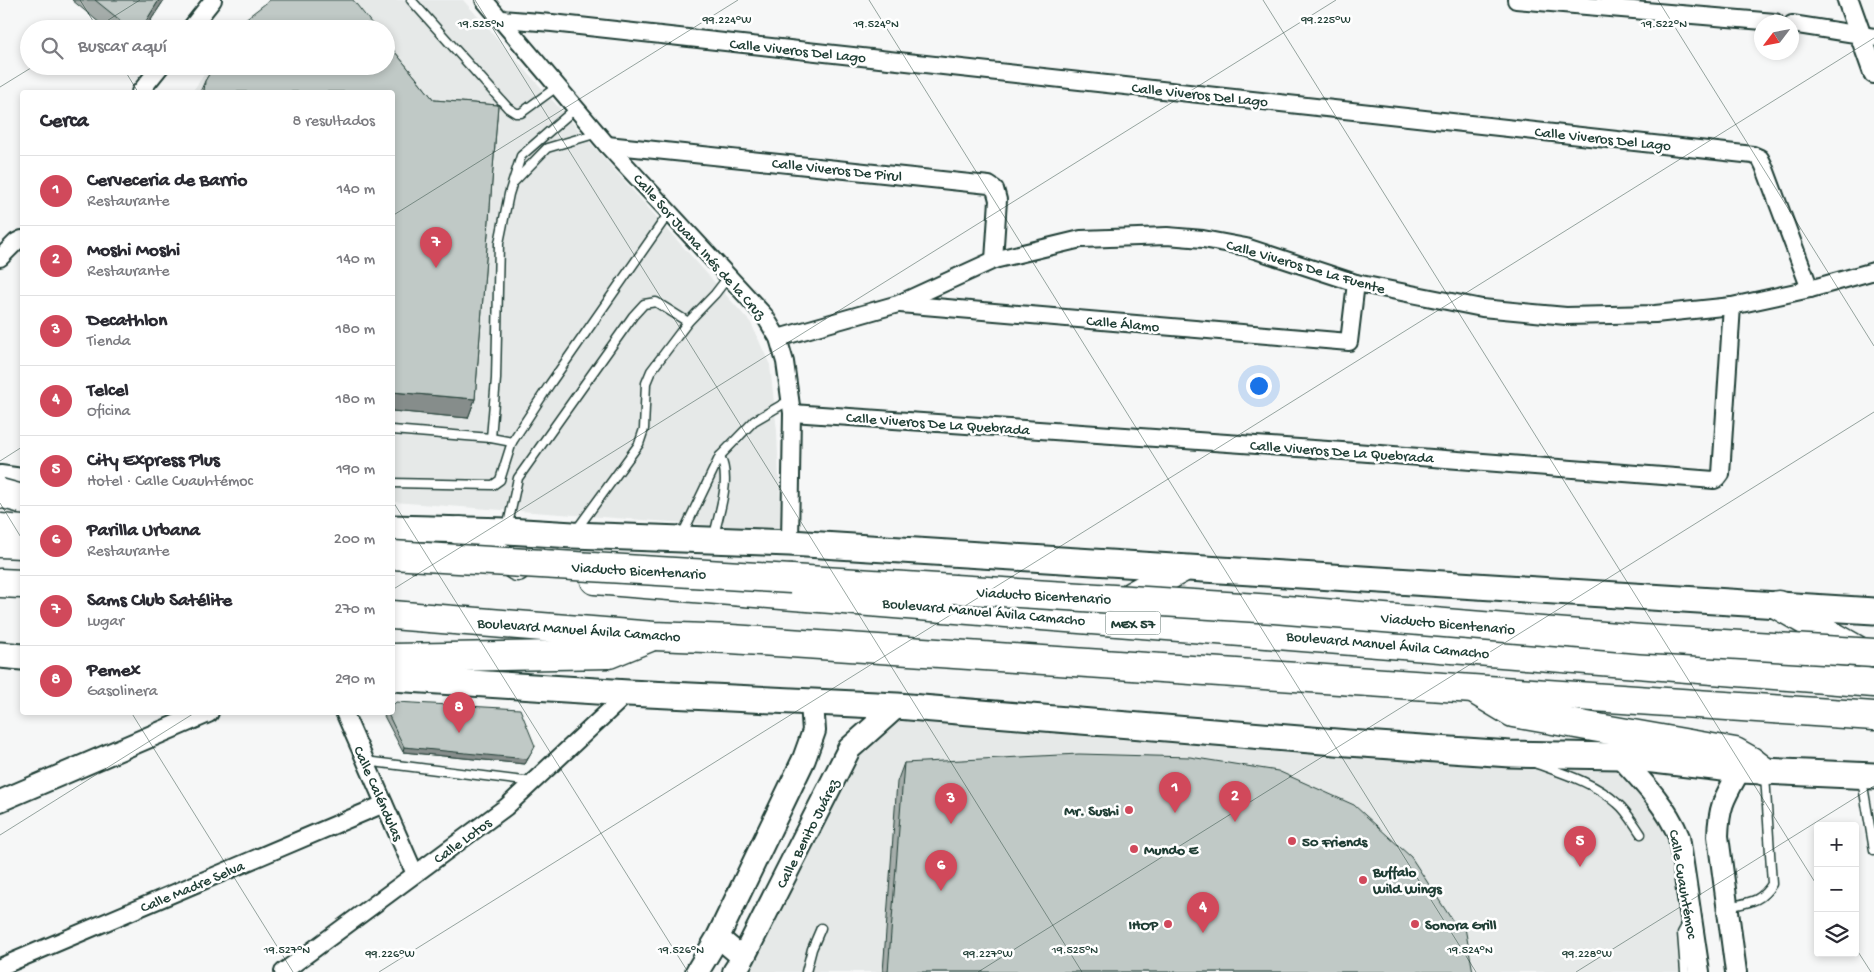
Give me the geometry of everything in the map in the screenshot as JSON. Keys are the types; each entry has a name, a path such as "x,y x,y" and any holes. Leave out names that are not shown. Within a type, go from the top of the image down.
{"highway":[{"path":"0,494 20,498"},
{"path":"0,528 20,530"},
{"path":"460,531 528,575"},
{"path":"0,543 20,544"},
{"name":"Viaducto Bicentenario","path":"395,555 1274,609 1641,639 1874,653"},
{"name":"Boulevard Manuel Ávila Camacho","path":"395,567 528,575 1874,683"},
{"path":"1087,620 1182,569"},
{"path":"0,583 20,584"},
{"path":"1778,606 1874,659"},
{"name":"Boulevard Manuel Ávila Camacho","path":"395,615 654,636 731,639 1874,716"},
{"path":"395,658 609,654 654,636"},
{"path":"1474,690 1513,713 1735,752 1751,761 1752,770"}],"main road":[{"path":"0,477 20,480"},
{"path":"395,528 507,531 790,544 1874,611"},
{"path":"0,656 20,657"},
{"path":"395,678 628,693 897,706 1348,743 1510,754 1619,756 1752,770 1868,776"},
{"path":"697,972 718,937 804,759 814,731 812,703"},
{"name":"Calle Benito Juárez","path":"739,967 849,749 897,706"}],"street":[{"path":"197,20 213,0"},
{"name":"Calle Sor Juana Inés de la Cruz","path":"484,0 602,139 764,315 778,338 785,362 791,407 790,544"},
{"path":"1516,0 1754,20"},
{"path":"1848,0 1868,37 1874,73"},
{"name":"Calle Viveros Del Lago","path":"501,19 562,24 1753,155 1760,158 1764,166 1810,289"},
{"path":"1799,25 1868,37"},
{"path":"142,90 154,75"},
{"name":"Calle Viveros De Pirul","path":"602,139 988,185 995,189 998,200 994,260"},
{"name":"Calle Viveros De La Fuente","path":"778,338 898,304 994,260 1081,239 1167,236 1203,239 1246,247 1356,283 1482,308 1566,316 1655,314 1732,306 1810,289 1874,271"},
{"path":"0,258 16,242 20,241"},
{"name":"Calle Álamo","path":"898,304 1349,342 1356,283"},
{"name":"Calle Viveros De La Quebrada","path":"791,407 1714,480 1721,474 1732,306"},
{"name":"Calle Lotos","path":"283,972 506,807 628,693"},
{"path":"0,801 201,715"},
{"name":"Calle Caléndulas","path":"345,715 415,874"},
{"name":"Calle Cuauhtémoc","path":"1619,756 1658,801 1672,820 1679,837 1699,972"},
{"path":"1736,972 1718,836 1719,819 1722,801 1752,770"},
{"name":"Calle Madre Selva","path":"0,967 384,804"},
{"path":"718,937 739,967"}],"lane":[{"path":"411,0 508,108 516,113 521,113 558,86"},
{"path":"491,438 496,379 499,243 508,194 521,156 576,108"},
{"path":"513,183 546,148 602,139"},
{"path":"395,483 493,485 500,480 512,442 550,384 670,213"},
{"path":"573,535 639,444 644,429 646,384 651,371 688,322 728,277"},
{"path":"507,531 518,478 633,316 644,304 656,302 688,322"},
{"path":"680,539 720,456 754,421 791,407"},
{"path":"395,430 491,438 512,442"},
{"path":"713,540 726,478 724,464 720,456"},
{"path":"1510,754 1577,779 1602,792 1618,804 1641,834"},
{"path":"365,761 534,782"},
{"path":"1728,907 1754,901 1766,894 1772,884 1752,770"},
{"path":"1868,776 1874,850"},
{"path":"1685,972 1682,933 1691,916"},
{"path":"806,972 812,949 821,928"}],"shaded area":[{"path":"270,0 463,0 751,323 770,365 777,431 781,530 395,502 395,90 193,90 204,75 395,75 395,20 243,20"},
{"name":"Mundo E","path":"897,706 1619,756 1672,819 1699,972 734,972 849,749"}],"building":[{"path":"95,0 159,0 147,20 120,20"},
{"path":"270,0 353,0 369,20 244,20"},
{"path":"395,52 434,100 498,105 475,399 395,392 395,90 204,90 205,81 209,75 395,75"},
{"path":"395,703 520,709 535,746 527,759 404,747 388,715 395,715"},
{"name":"Mundo E","path":"1079,754 1190,757 1278,771 1354,805 1411,857 1454,923 1464,922 1473,972 888,972 904,763"}],"place":[{"name":"Sams Club Satélite","path":"436,268"},
{"name":"Pemex","path":"459,733"},
{"name":"Mr. Sushi","path":"1129,810"},
{"name":"Cerveceria de Barrio","path":"1175,813"},
{"name":"Moshi Moshi","path":"1235,822"},
{"name":"Decathlon","path":"951,824"},
{"name":"50 Friends","path":"1292,841"},
{"name":"Mundo E","path":"1134,849"},
{"name":"City Express Plus","path":"1580,867"},
{"name":"Buffalo Wild Wings","path":"1363,880"},
{"name":"Parilla Urbana","path":"941,891"},
{"name":"IHOP","path":"1168,924"},
{"name":"Sonora Grill","path":"1415,924"},
{"name":"Telcel","path":"1203,933"}]}
